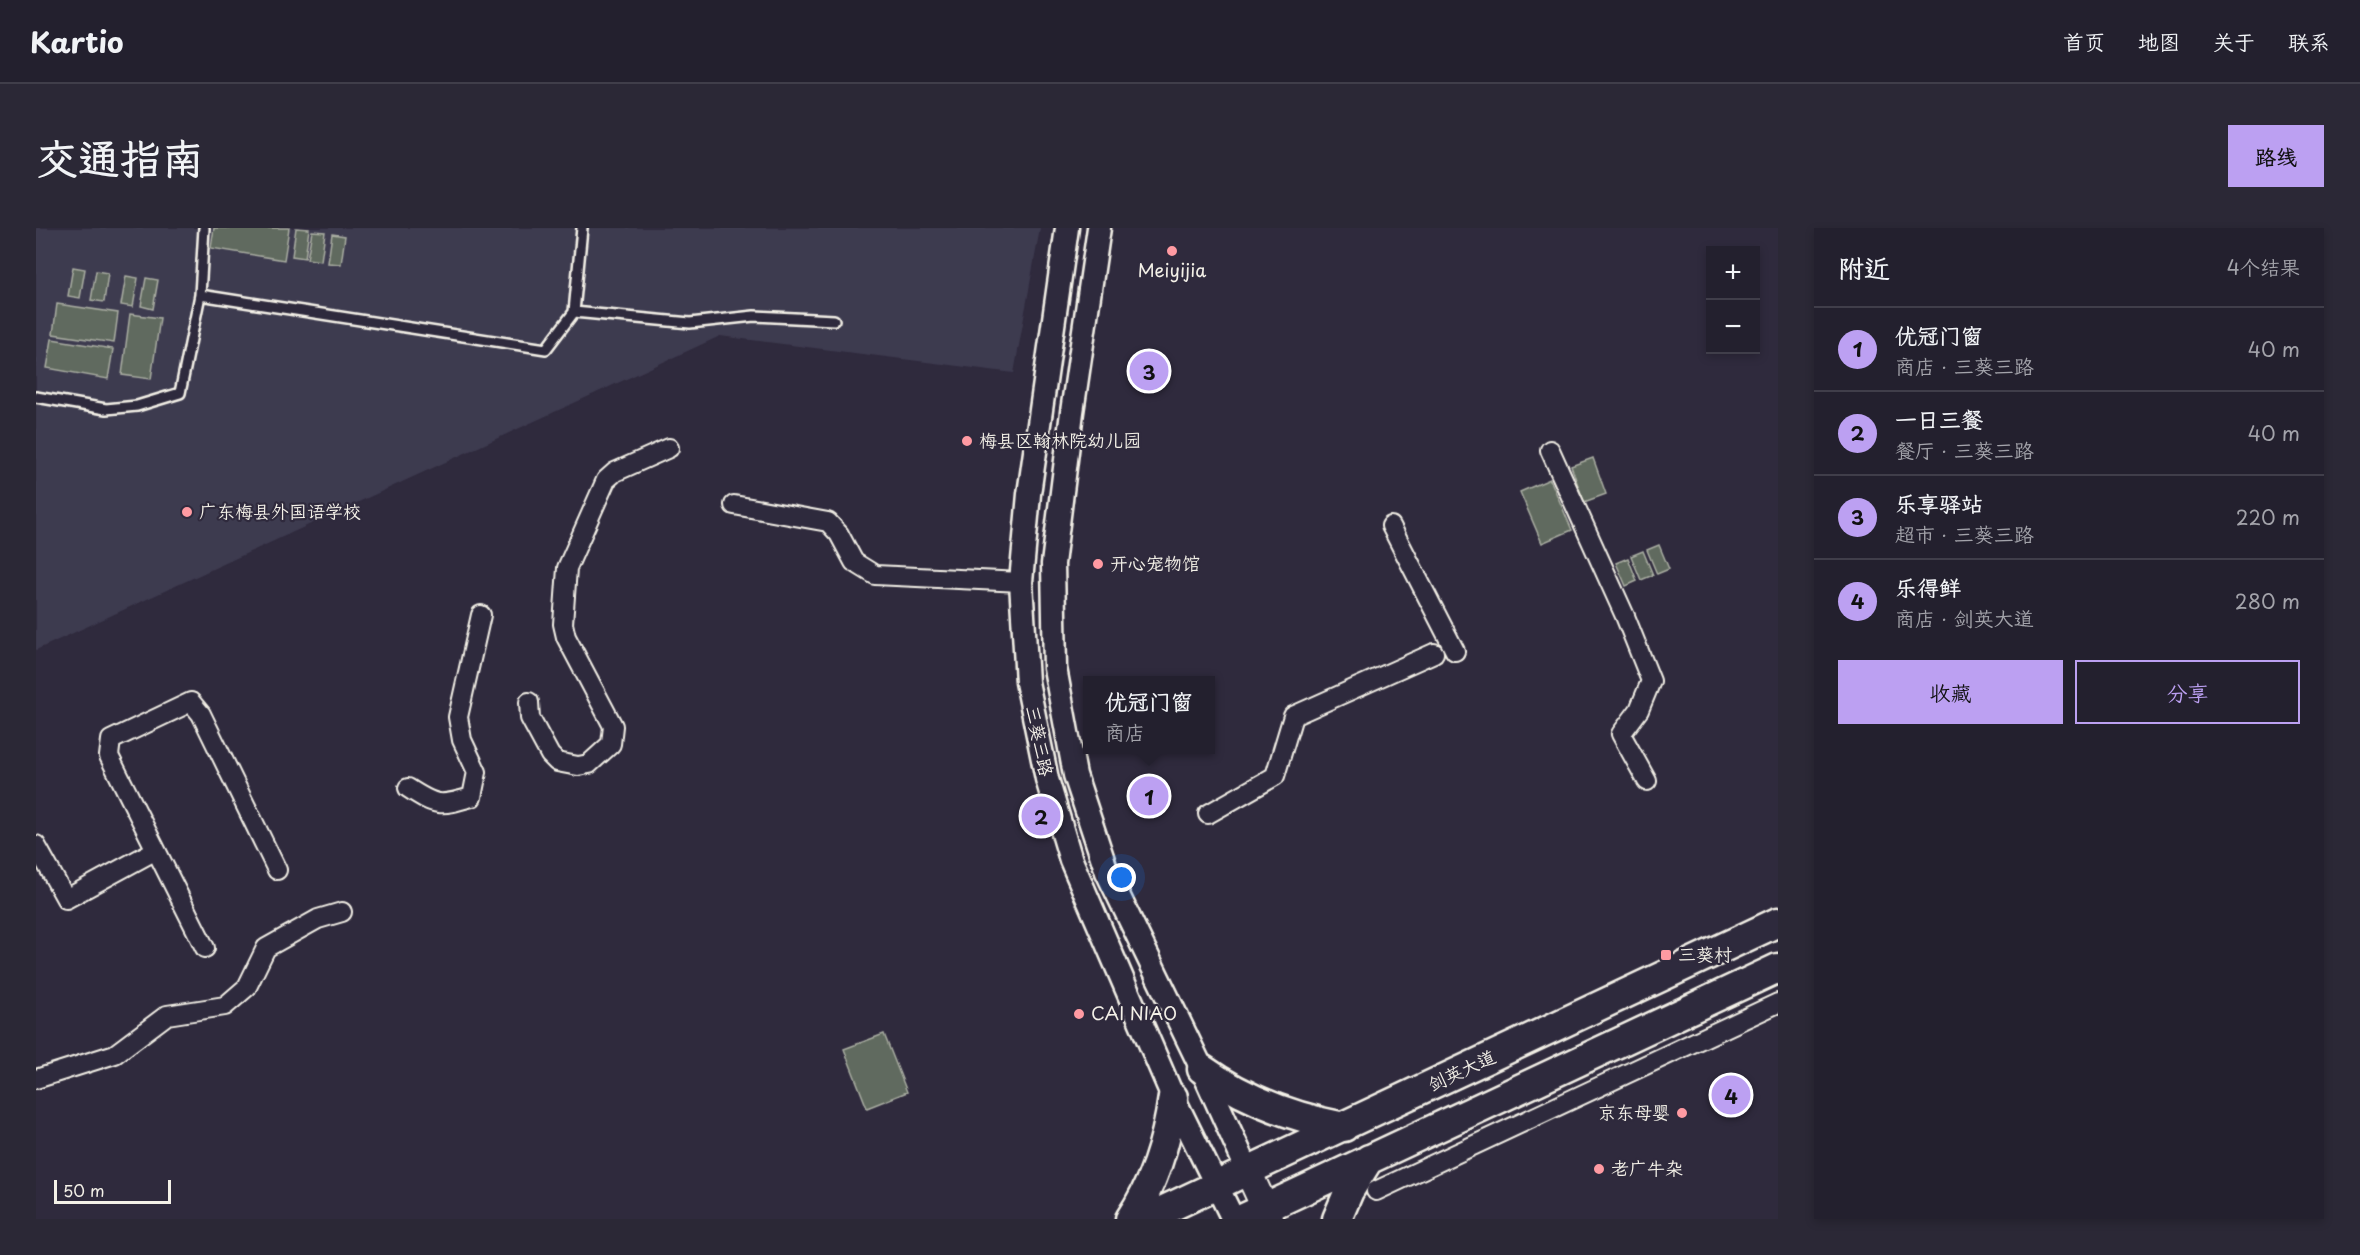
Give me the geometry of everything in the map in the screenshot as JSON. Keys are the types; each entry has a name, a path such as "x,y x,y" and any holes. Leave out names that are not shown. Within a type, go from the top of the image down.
{"main road":[{"name":"剑英大道","path":"1145,1219 1778,922"},
{"path":"1248,1171 1259,1215 1369,1159 1778,968"},
{"path":"1202,1069 1226,1086 1268,1107 1289,1115 1344,1127"},
{"path":"1130,1219 1145,1196 1158,1164 1169,1127 1173,1096"},
{"path":"1337,1219 1349,1191 1369,1159"}],"street":[{"name":"三葵三路","path":"1067,228 1029,494 1021,582 1027,682 1047,779 1071,860 1173,1096 1233,1219"},
{"name":"三葵三路","path":"1099,228 1053,564 1055,668 1075,775 1107,872 1202,1069 1248,1171"},
{"path":"529,702 530,718 550,755 557,762 578,766 589,764 611,744 613,726 566,637 563,624 567,568 606,480 615,472 669,448"},
{"path":"1550,450 1625,616 1651,681 1639,710 1621,734 1647,781"},
{"path":"734,505 828,522 839,534 854,562 875,575 1021,582"},
{"path":"1391,526 1455,651"},
{"path":"408,788 430,802 449,803 472,797 477,772 462,740 458,717 481,615"},
{"path":"1208,814 1275,777 1293,716 1434,653"},
{"path":"206,948 109,756 111,740 191,702 201,714 277,870"},
{"path":"36,845 66,899 156,850"},
{"path":"36,1079 115,1054 167,1015 225,1006 247,987 266,948 318,920 342,912"},
{"path":"1376,1191 1778,1003"}],"lane":[{"path":"36,398 106,409 137,406 180,393 200,295 204,228"},
{"path":"200,295 546,349 574,312 582,228"},
{"path":"574,312 690,323 754,316 834,320"}],"shaded area":[{"name":"广东梅县外国语学校","path":"36,228 1040,228 1014,373 720,336 36,650"}],"green space":[{"path":"214,228 289,228 284,260 211,248"},
{"path":"296,228 309,229 305,258 292,256"},
{"path":"312,231 325,232 321,261 307,259"},
{"path":"332,234 345,236 341,264 328,263"},
{"path":"73,267 85,269 80,298 68,296"},
{"path":"96,271 108,273 104,302 91,300"},
{"path":"126,276 138,278 133,307 121,305"},
{"path":"146,278 158,280 153,309 141,306"},
{"path":"57,304 118,313 114,343 53,334"},
{"path":"130,314 160,318 151,379 122,375"},
{"path":"52,339 113,349 108,379 47,368"},
{"path":"1593,458 1606,494 1584,502 1571,466"},
{"path":"1550,479 1572,530 1542,543 1520,492"},
{"path":"1659,545 1669,569 1657,574 1647,550"},
{"path":"1643,551 1653,575 1641,580 1631,556"},
{"path":"1628,558 1637,581 1626,586 1616,563"},
{"path":"884,1034 907,1092 867,1108 844,1049"}],"place":[{"name":"Meiyijia","path":"1172,251"},
{"name":"乐享驿站","path":"1149,371"},
{"name":"梅县区翰林院幼儿园","path":"967,441"},
{"name":"广东梅县外国语学校","path":"187,512"},
{"name":"开心宠物馆","path":"1098,564"},
{"name":"优冠门窗","path":"1149,796"},
{"name":"一日三餐","path":"1041,816"},
{"name":"三葵村","path":"1666,955"},
{"name":"CAI NIAO","path":"1079,1014"},
{"name":"乐得鲜","path":"1731,1095"},
{"name":"京东母婴","path":"1682,1113"},
{"name":"老广牛杂","path":"1599,1169"}]}
